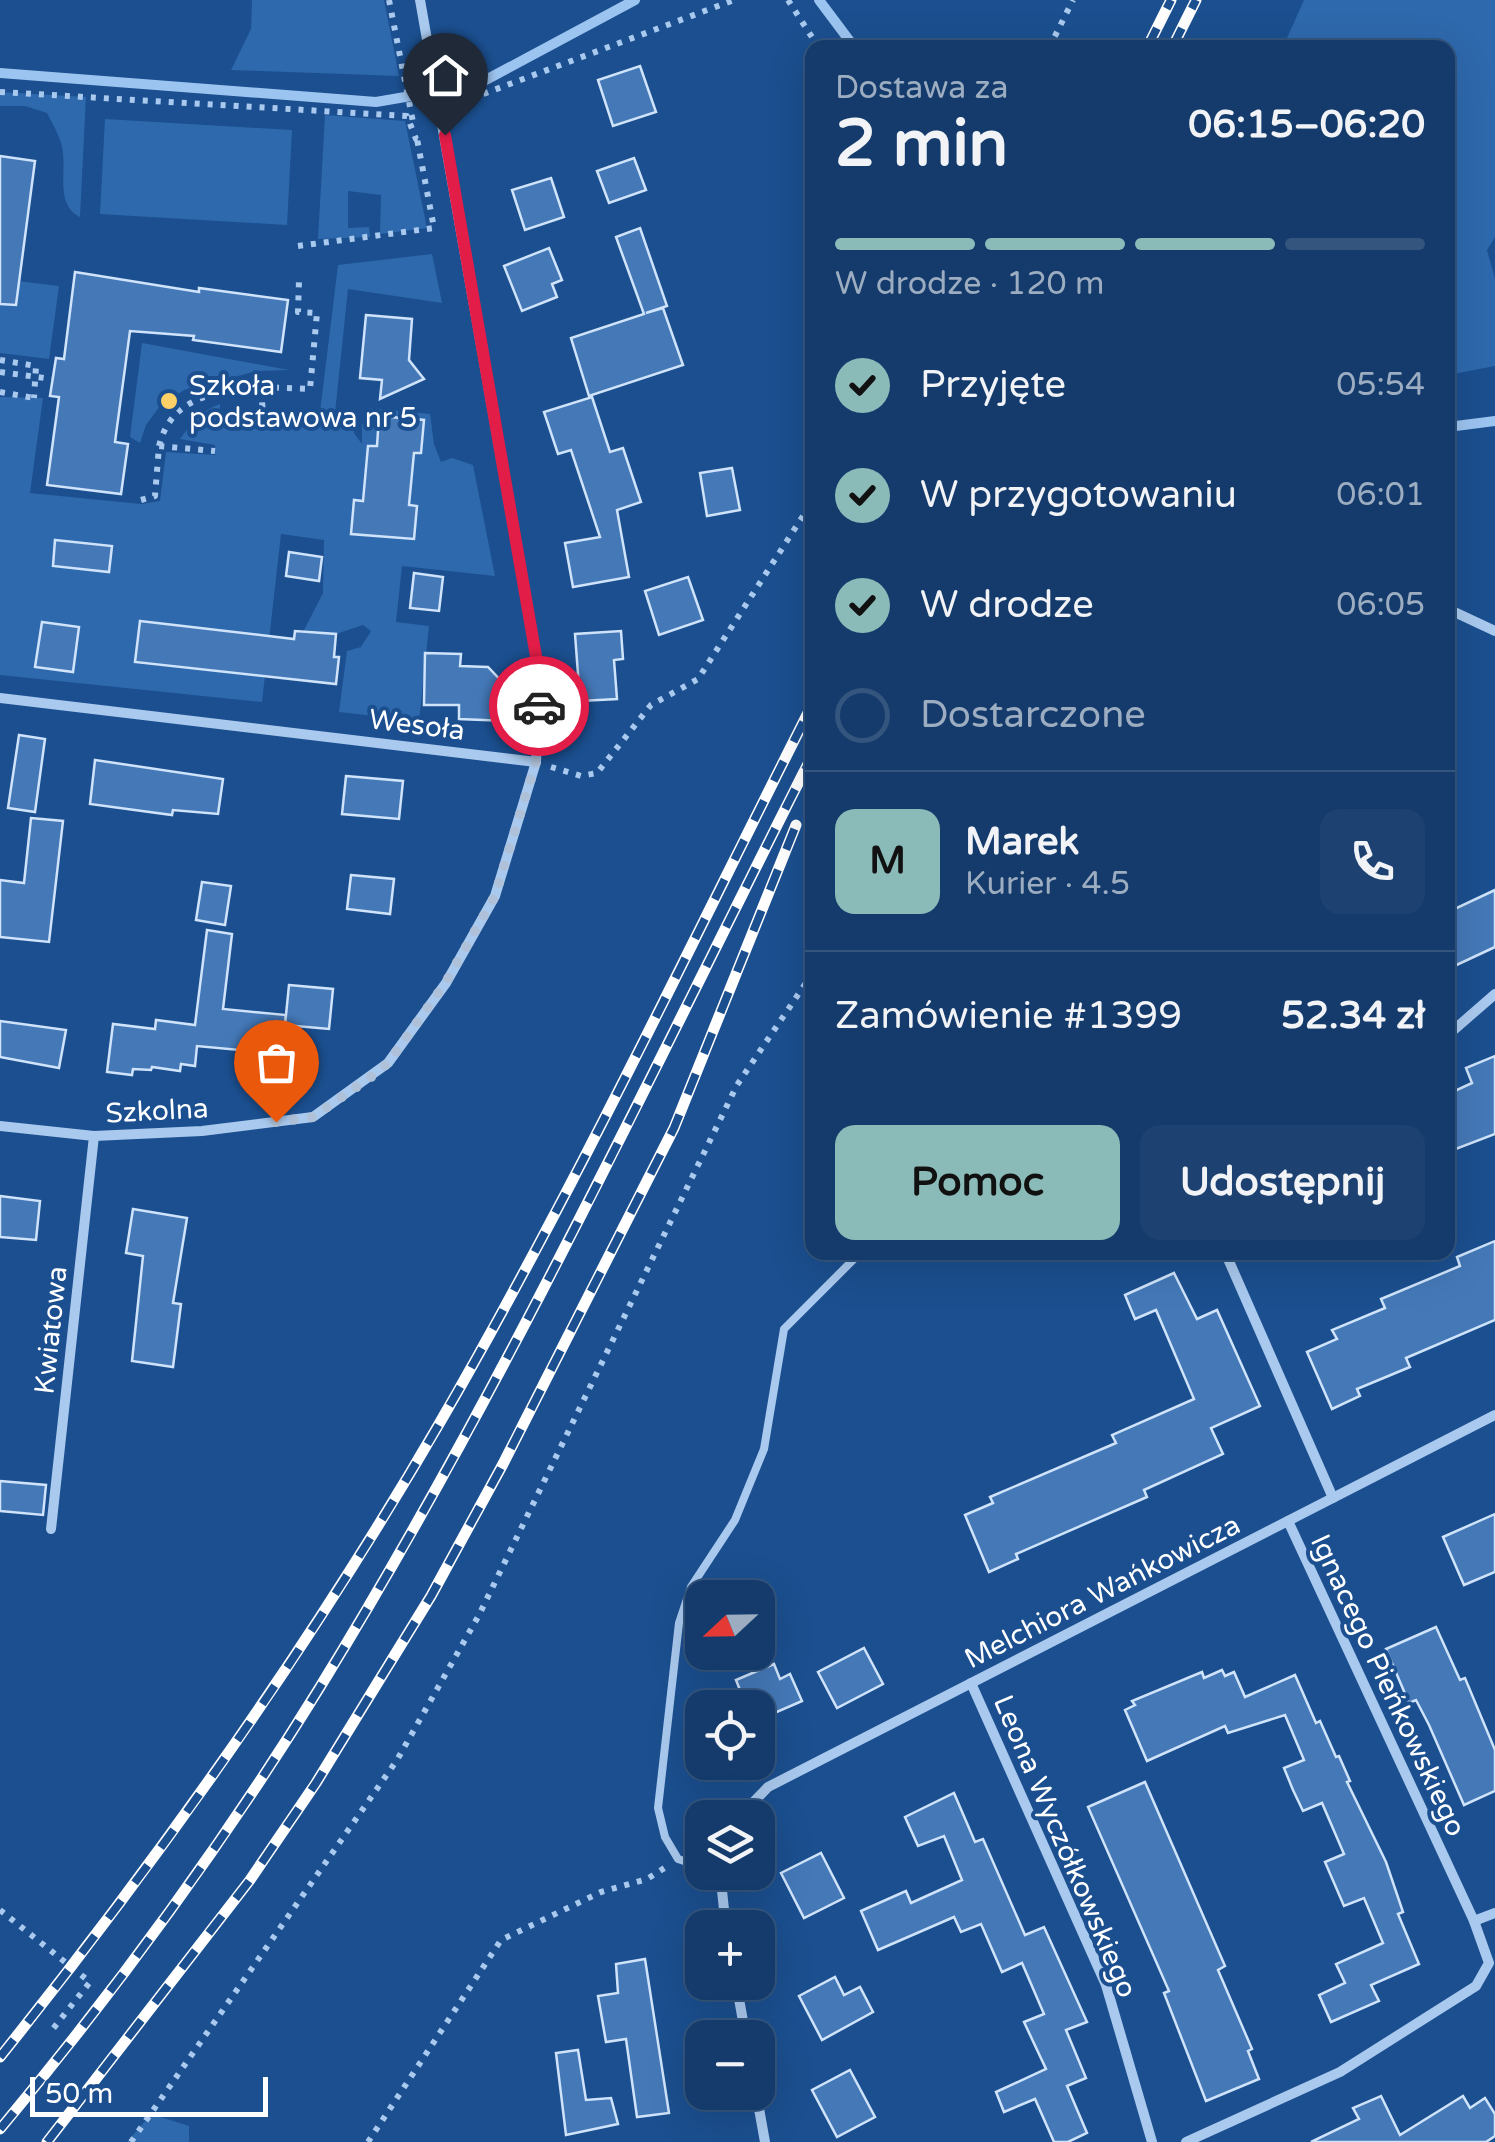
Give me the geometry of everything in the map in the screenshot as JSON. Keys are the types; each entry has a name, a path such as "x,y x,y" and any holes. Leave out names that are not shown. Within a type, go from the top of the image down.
{"street":[{"name":"Szkolna","path":"0,1126 94,1136 202,1132 313,1117 388,1063 446,982 495,896 536,762 540,679 420,0"},
{"path":"1455,617 1495,630"},
{"name":"Wesoła","path":"0,698 536,762"},
{"path":"1455,1028 1495,994"},
{"name":"Kwiatowa","path":"51,1530 94,1136"},
{"path":"1229,1260 1334,1498"},
{"name":"Melchiora Wańkowicza","path":"755,1800 768,1787 1495,1415"},
{"name":"Ignacego Pieńkowskiego","path":"1186,2142 1340,2072 1476,1986 1489,1963 1474,1921 1288,1521"},
{"name":"Leona Wyczółkowskiego","path":"970,1683 1106,1985 1152,2142"},
{"path":"1474,1921 1495,1912"},
{"path":"759,2110 765,2142"}],"lane":[{"path":"685,1861 678,1859 665,1838 658,1808 679,1623 691,1587 735,1520 764,1450 784,1329 853,1260"}],"path":[{"path":"298,246 434,228 389,0"},
{"path":"440,109 734,0"},
{"path":"788,0 814,40"},
{"path":"1053,40 1073,0"},
{"path":"0,92 407,116 416,139"},
{"path":"416,139 445,135"},
{"path":"141,500 155,496 163,429 175,412 203,397 261,387 310,389 317,313 298,312 299,280"},
{"path":"0,360 36,366 34,398"},
{"path":"0,372 52,380"},
{"path":"34,398 35,377"},
{"path":"261,387 264,415"},
{"path":"0,392 34,398"},
{"path":"159,446 215,451"},
{"path":"536,762 581,776 597,773 650,705 698,679 805,513"},
{"path":"131,2142 397,1760 480,1615 736,1085 805,984"},
{"path":"368,2142 501,1940 601,1892 647,1879 678,1859"},
{"path":"0,1910 90,1982 52,2030"}],"shaded area":[{"path":"252,0 384,0 399,76 231,70 251,29"},
{"path":"1304,0 1495,0 1495,237 1487,250 1495,279 1495,366 1455,374 1455,40 1286,40"},
{"path":"0,92 86,97 80,217 64,195 61,143 47,113 25,106 0,106"},
{"path":"325,115 405,121 427,228 380,234 381,195 348,191 348,228 369,227 370,237 318,239"},
{"path":"105,119 292,130 287,225 100,214"},
{"path":"432,254 442,303 348,289 335,413 352,416 354,433 362,444 362,425 369,408 430,414 441,462 452,458 473,465 495,576 402,566 396,622 429,626 419,721 339,712 347,651 361,647 371,631 363,625 336,634 303,632 323,593 324,540 281,534 262,702 0,675 0,397 43,398 30,493 141,504 160,501 166,452 215,455 215,445 180,439 197,418 213,407 220,404 220,411 319,420 338,265"},
{"path":"0,279 59,286 49,359 0,353"},
{"path":"142,343 289,370 257,371 184,390 160,406 146,425 140,443 130,437"},
{"path":"151,2114 189,2126 189,2142 127,2142"}],"building":[{"path":"640,66 656,112 613,126 598,80"},
{"path":"0,156 35,161 16,305 0,304"},
{"path":"634,158 646,190 609,203 597,171"},
{"path":"551,178 564,217 525,230 512,190"},
{"path":"640,228 667,306 646,313 663,308 683,365 589,396 571,338 644,314 616,237"},
{"path":"549,248 562,280 552,284 557,297 522,311 504,266"},
{"path":"75,272 199,292 199,288 288,300 281,352 193,340 194,336 130,331 115,442 128,444 121,494 47,485 59,397 50,396 56,358 64,359"},
{"path":"366,315 412,319 409,360 424,379 380,399 382,380 360,378"},
{"path":"592,397 610,452 623,448 641,502 617,510 629,577 573,587 565,543 600,537 571,450 558,454 544,412"},
{"path":"379,416 424,420 421,453 414,453 409,505 417,506 414,539 351,534 354,500 363,501 368,446 377,446"},
{"path":"732,468 740,510 707,516 700,473"},
{"path":"55,540 112,546 109,572 53,566"},
{"path":"289,552 322,557 319,581 286,576"},
{"path":"414,573 443,577 439,611 410,608"},
{"path":"688,577 703,620 659,635 645,591"},
{"path":"140,621 294,639 295,631 336,634 336,684 135,662"},
{"path":"42,622 79,627 73,672 35,667"},
{"path":"621,631 623,659 614,660 617,699 580,701 575,634"},
{"path":"425,653 461,654 460,666 488,667 507,687 507,721 459,719 459,705 424,705"},
{"path":"19,735 45,739 35,812 8,808"},
{"path":"95,760 223,779 218,814 173,810 172,815 90,804"},
{"path":"346,776 403,781 399,819 342,814"},
{"path":"31,818 63,821 49,942 0,937 0,880 24,883"},
{"path":"351,875 394,879 390,914 347,909"},
{"path":"202,882 231,886 225,925 196,920"},
{"path":"1495,890 1495,947 1455,966 1455,909"},
{"path":"207,930 232,934 223,1009 286,1015 282,1054 197,1046 195,1066 181,1064 180,1071 152,1067 133,1069 132,1075 107,1072 113,1024 155,1029 156,1020 195,1025"},
{"path":"289,985 333,989 329,1029 285,1025"},
{"path":"0,1021 66,1030 59,1068 0,1057"},
{"path":"1495,1056 1495,1134 1455,1149 1455,1091 1472,1083 1466,1068"},
{"path":"0,1196 40,1201 36,1240 0,1237"},
{"path":"133,1209 187,1218 173,1303 181,1304 173,1367 132,1361 143,1256 126,1253"},
{"path":"1495,1241 1495,1320 1406,1358 1410,1367 1357,1389 1360,1396 1332,1409 1307,1352 1337,1339 1332,1330 1385,1308 1381,1299 1460,1266 1457,1257"},
{"path":"1174,1273 1197,1319 1217,1310 1260,1406 1211,1428 1223,1454 1144,1490 1147,1497 1016,1554 1018,1559 989,1572 965,1515 993,1503 990,1497 1116,1443 1112,1435 1194,1399 1156,1310 1135,1319 1125,1295"},
{"path":"0,1481 46,1485 43,1515 0,1511"},
{"path":"1495,1514 1495,1572 1464,1585 1443,1537"},
{"path":"1436,1627 1460,1680 1465,1678 1495,1750 1495,1791 1464,1805 1429,1725 1416,1700 1409,1703 1386,1649"},
{"path":"864,1648 883,1684 837,1708 818,1672"},
{"path":"775,1666 780,1679 790,1674 802,1701 775,1713 775,1690 740,1690 736,1680 760,1670 775,1670"},
{"path":"1222,1670 1225,1676 1234,1672 1245,1697 1295,1675 1316,1723 1320,1721 1336,1757 1339,1756 1350,1781 1347,1782 1386,1862 1403,1912 1398,1914 1419,1964 1371,1985 1379,2001 1331,2022 1319,1995 1345,1983 1336,1964 1383,1943 1364,1898 1344,1906 1325,1862 1344,1854 1322,1803 1303,1811 1293,1790 1284,1768 1304,1760 1285,1715 1228,1733 1225,1726 1147,1761 1125,1710 1135,1705 1132,1701 1202,1672 1204,1678"},
{"path":"1145,1782 1225,1966 1218,1970 1252,2049 1248,2051 1259,2079 1206,2101 1164,1993 1169,1991 1088,1807"},
{"path":"954,1793 975,1842 983,1839 1025,1935 1044,1927 1087,2022 1066,2030 1086,2078 1067,2086 1087,2133 1068,2142 1054,2142 1035,2099 1004,2112 996,2092 1046,2069 1024,2022 1044,2014 1022,1963 1002,1972 981,1924 961,1932 954,1917 878,1950 861,1911 906,1891 911,1903 962,1880 944,1836 918,1846 905,1817"},
{"path":"821,1853 844,1898 804,1918 781,1873"},
{"path":"645,1959 669,2113 637,2117 626,2039 606,2042 598,1996 618,1993 616,1964"},
{"path":"835,1977 844,1995 860,1987 873,2012 822,2040 799,1996"},
{"path":"578,2050 586,2100 611,2098 618,2124 566,2135 556,2053"},
{"path":"850,2070 875,2117 837,2137 812,2090"},
{"path":"1381,2096 1400,2135 1463,2096 1470,2108 1485,2098 1495,2114 1495,2136 1486,2142 1311,2142 1359,2119 1353,2108"}],"waterway":[{"path":"463,85 482,82 635,0"},
{"path":"819,0 849,40"},
{"path":"0,73 376,102 411,96"},
{"path":"1455,426 1495,421"}],"railway":[{"path":"1151,40 1171,0"},
{"path":"1176,40 1196,0"},
{"path":"0,2057 118,1905 231,1749 338,1589 439,1424 537,1247 805,719"},
{"path":"0,2129 86,2023 208,1858 284,1745 387,1574 575,1227 805,770"},
{"path":"47,2142 250,1880 316,1783 431,1596 503,1464 674,1128 796,825"}],"way so far":[{"path":"276,1122 313,1117 354,1091 388,1063 446,982 495,896 536,762 539,706"}],"place":[{"name":"Szkoła podstawowa nr 5","path":"169,401"}],"route":[{"path":"445,135 540,679 539,706"}]}
